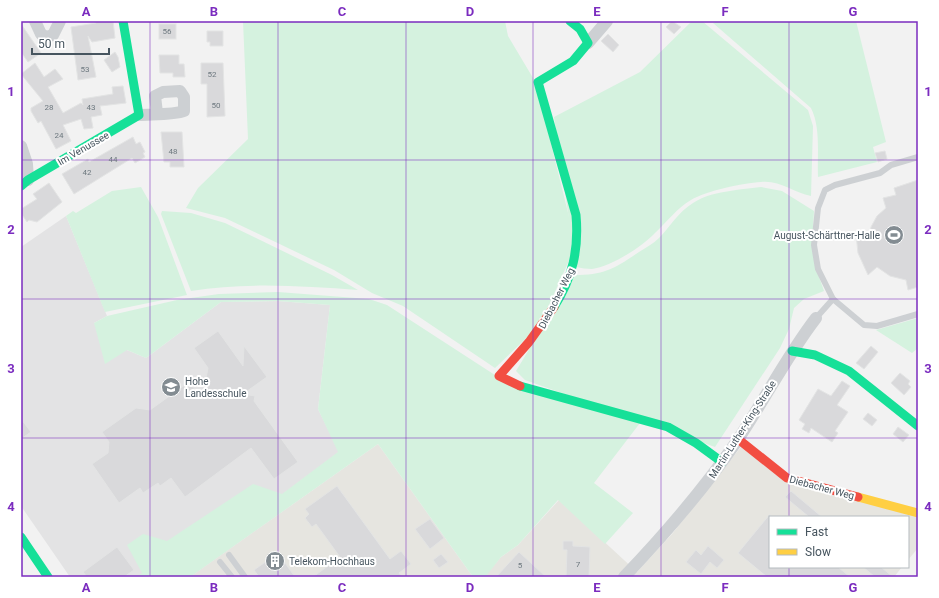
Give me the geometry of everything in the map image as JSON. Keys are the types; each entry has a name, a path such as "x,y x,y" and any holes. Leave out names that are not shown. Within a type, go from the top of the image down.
{"street":[{"path":"35,21 41,34 46,37 52,35 60,21"},
{"path":"123,21 139,115"},
{"path":"570,21 580,29 588,43"},
{"name":"Diebacher Weg","path":"607,21 588,43 585,49 568,65 538,82 579,228 572,271 542,326 499,376 523,387 635,417 668,428 696,443 722,462"},
{"name":"Im Venussee","path":"24,183 139,115 157,113"},
{"name":"Im Venussee","path":"21,146 27,164 24,183"},
{"name":"Martin-Luther-King-Straße","path":"624,577 668,530 722,462 738,439 792,351 816,318"},
{"path":"792,351 815,355 849,371 918,426"},
{"name":"Diebacher Weg","path":"738,439 787,478 918,513"},
{"path":"21,537 48,577"}],"lane":[{"path":"918,157 891,165 880,173 835,185 822,193 818,208 814,245 818,269 833,299 864,325 877,326 918,314"},
{"path":"816,318 833,299"},
{"path":"229,555 245,577"},
{"path":"220,562 232,577"}],"shaded area":[{"name":"Hohe Landesschule","path":"66,216 107,316 94,323 127,350 146,358 221,302 278,301 330,305 318,409 346,466 190,577 70,577 21,506 21,247"},
{"path":"378,444 473,577 190,577"},
{"path":"741,447 776,475 918,515 918,548 909,559 909,516 769,516 769,568 901,568 894,577 484,577 501,557 518,545 559,500 637,572 672,534"}],"green space":[{"path":"243,21 505,21 508,36 536,83 576,245 540,325 495,368 403,306 372,293 334,270 225,218 186,208 198,188 248,139"},
{"path":"692,21 702,21 808,110 813,126 811,196 768,182 745,184 715,191 686,203 649,238 625,256 608,264 592,269 576,267 554,117 640,72"},
{"path":"719,21 856,21 886,142 873,147 877,162 818,177 818,142 816,124 811,108 713,23"},
{"path":"141,187 158,217 187,295 105,312 66,216 73,211 76,213 112,191"},
{"path":"761,187 782,191 814,211 812,247 817,271 824,291 804,299 794,308 789,329 780,348 715,447 525,380 516,371 574,275 593,274 608,270 623,263 657,240 683,211 700,199 717,193"},
{"path":"162,211 191,213 225,223 332,275 358,290 295,286 233,286 191,291 161,214"},
{"path":"278,292 369,299 387,305 498,377 640,423 594,483 633,513 605,544 558,500 518,545 501,557 487,575 484,577 473,577 378,444 190,577 137,577 142,573 127,545 143,534 167,541 253,484 282,494 338,452 318,409 330,305 278,301 221,302 146,358 127,350 105,364 94,323 107,316 177,300 219,294"},
{"path":"918,318 918,348 912,353 876,330"}],"building":[{"path":"96,21 113,21 115,38 92,42 88,36 96,77 78,80 71,27 96,23"},
{"path":"672,21 681,27 674,34 666,27"},
{"path":"21,24 41,53 28,62 21,52"},
{"path":"159,24 176,24 176,39 159,39"},
{"path":"207,31 223,31 223,46 210,46 210,42 207,42"},
{"path":"608,34 619,45 613,52 601,41"},
{"path":"115,52 118,57 120,67 112,72 104,60"},
{"path":"159,55 179,55 179,64 184,64 185,77 173,77 173,73 160,73"},
{"path":"35,63 44,77 55,69 63,79 48,87 63,113 81,103 83,105 82,99 113,94 112,87 123,86 126,103 100,106 102,115 91,117 93,128 84,129 81,119 63,125 71,141 56,149 41,121 38,123 31,111 31,108 43,101 21,74"},
{"path":"201,63 223,63 225,116 207,117 207,84 201,84"},
{"path":"161,132 182,132 184,167 170,167 170,162 164,162"},
{"path":"133,137 136,144 140,142 145,152 143,153 145,157 135,163 132,158 74,194 62,174 88,159 89,162"},
{"path":"885,151 887,159 878,162 875,153"},
{"name":"August-Schärttner-Halle","path":"918,180 918,287 908,290 906,280 890,276 877,267 868,275 858,253 856,234 870,236 871,227 877,216 886,208 883,198 896,195 894,188"},
{"path":"49,183 62,202 37,222 29,220 27,222 21,213 21,209 37,199 33,194"},
{"path":"218,331 243,366 244,346 267,377 243,394 255,396 254,401 298,462 274,479 251,448 185,497 171,478 160,486 158,483 143,493 140,488 119,503 92,464 108,453 109,442 102,432 136,408 150,410 189,382 202,399 208,368 194,348"},
{"path":"871,346 878,352 864,369 856,363"},
{"path":"900,373 910,381 908,384 911,387 904,395 891,383"},
{"path":"842,381 850,386 837,405 848,412 835,431 838,433 832,442 811,428 809,433 802,429 805,424 799,420 818,389 831,396"},
{"path":"868,413 877,420 872,426 863,419"},
{"path":"21,419 31,432 21,439"},
{"path":"898,427 909,435 903,442 893,434"},
{"path":"337,486 390,559 401,551 411,564 399,573 402,577 313,577 340,557 316,524 312,527 305,518 309,514 305,509"},
{"path":"791,491 821,516 808,516 785,497"},
{"path":"770,514 769,568 839,568 850,577 767,577 738,553"},
{"path":"430,519 444,538 430,549 415,529"},
{"path":"563,541 573,541 573,546 590,547 589,577 566,577 567,550 563,550"},
{"path":"708,546 724,560 717,568 710,562 701,574 686,562 696,550 701,555"},
{"path":"117,547 134,570 124,577 87,577 83,572"},
{"path":"519,552 546,577 496,577"},
{"name":"Telekom-Hochhaus","path":"278,553 295,577 259,577 254,570"},
{"path":"441,554 448,562 439,568 433,560"},
{"path":"864,568 882,568 893,577 875,577"}],"traffic: fast":[{"path":"21,186 28,180 139,115 123,21"},
{"path":"554,307 561,296 570,274 575,251 577,227 576,215 538,82 573,61 588,43 580,29 570,21"},
{"path":"792,351 815,355 849,371 918,426"},
{"path":"520,386 668,427 696,443 722,462"},
{"path":"21,537 48,577"}],"traffic: slow":[{"path":"858,497 918,513"}],"traffic: jam":[{"path":"520,386 499,376 529,342 554,307"},
{"path":"738,439 787,478 858,497"}],"place":[{"name":"August-Schärttner-Halle","path":"894,235"},
{"name":"Hohe Landesschule","path":"171,387"},
{"name":"Telekom-Hochhaus","path":"275,561"}]}
